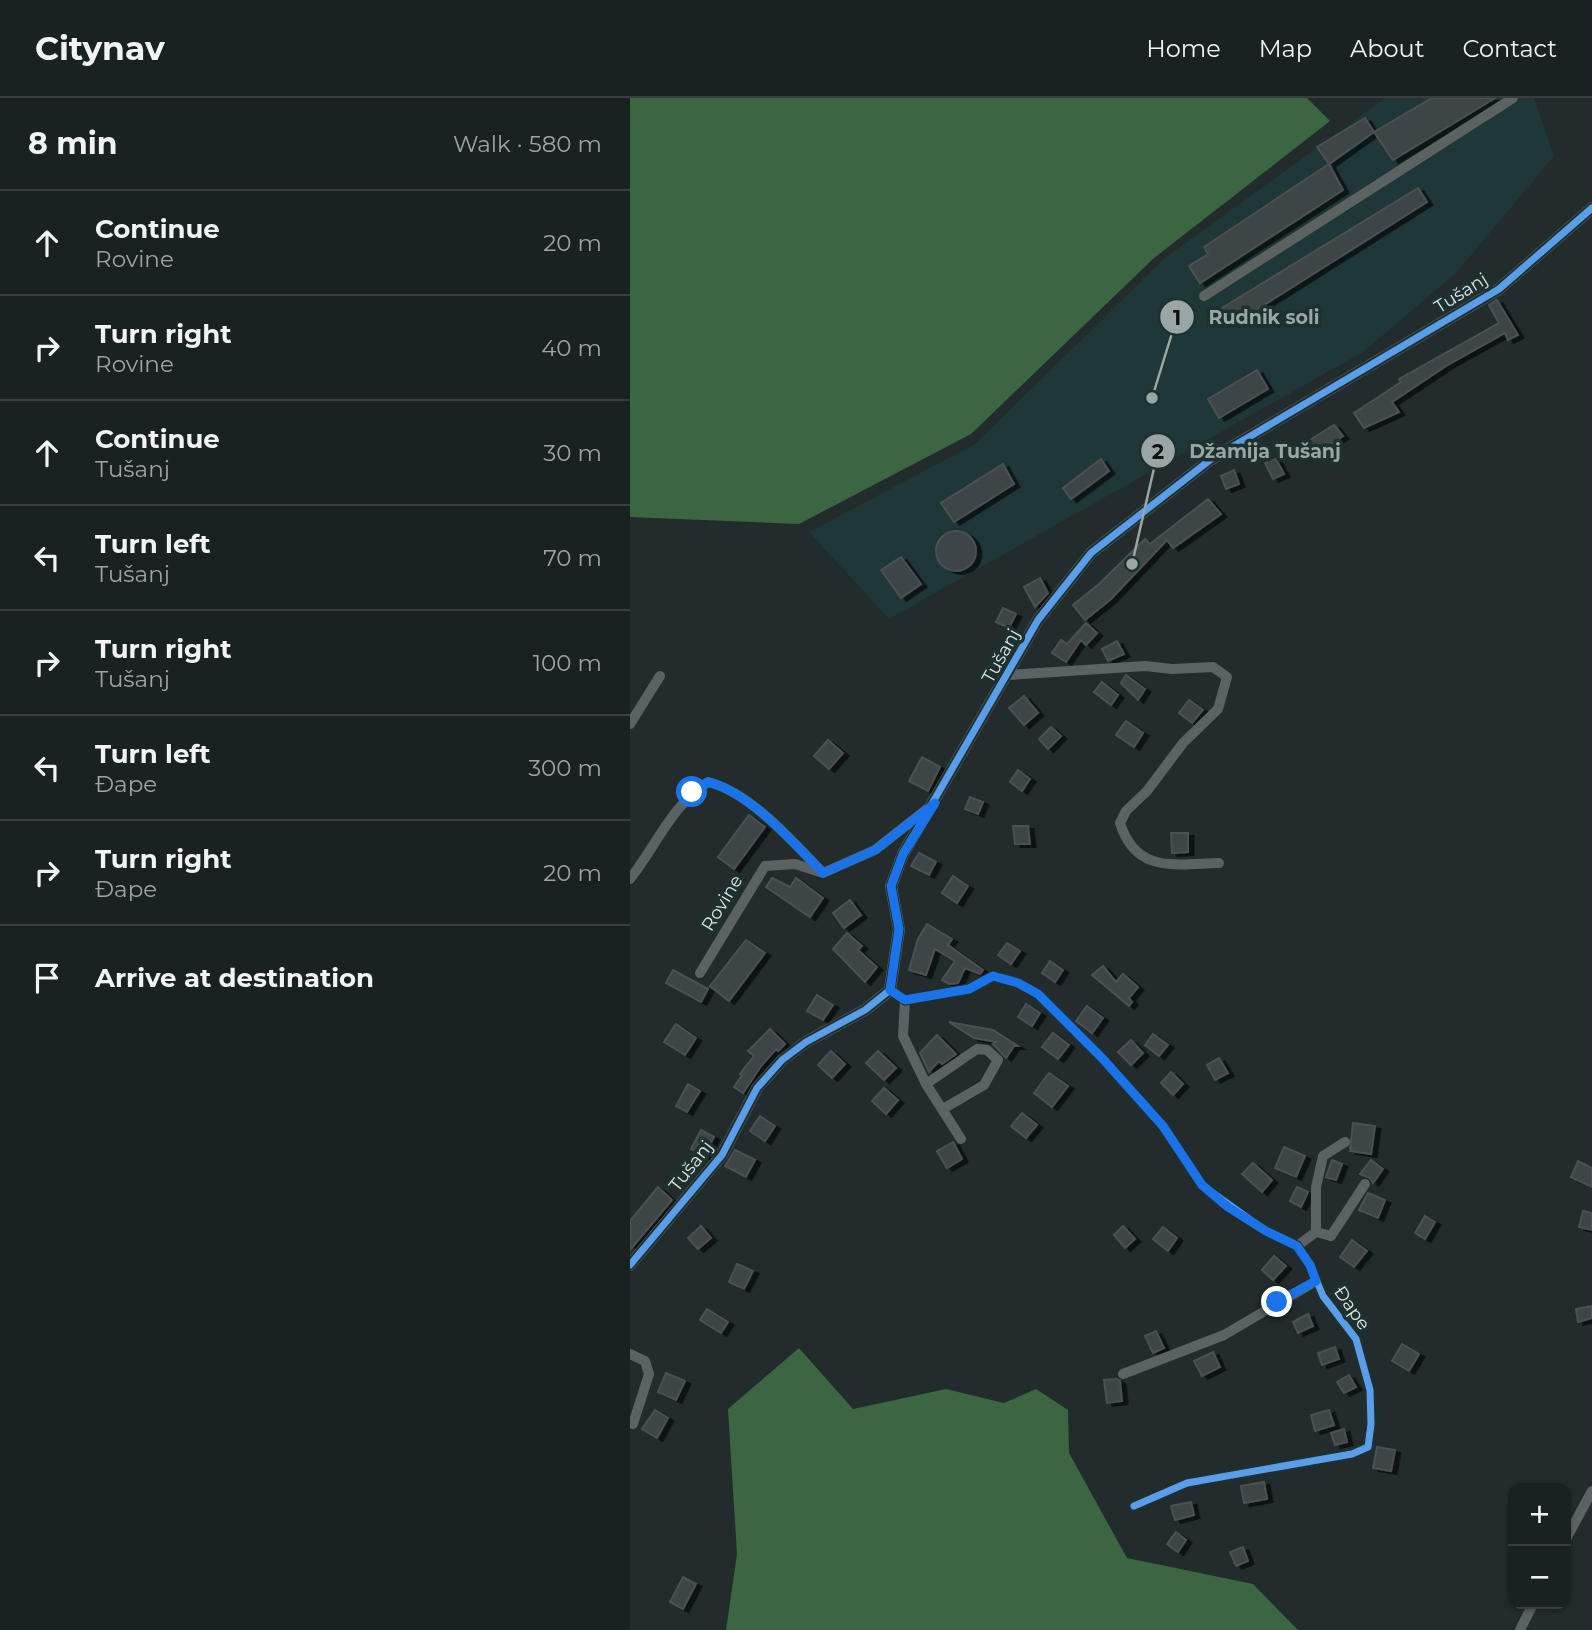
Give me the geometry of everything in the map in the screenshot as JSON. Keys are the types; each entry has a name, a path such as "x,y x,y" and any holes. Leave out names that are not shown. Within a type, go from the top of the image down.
{"street":[{"path":"1205,296 1513,98"},
{"name":"Tušanj","path":"630,1265 722,1155 757,1088 782,1060 806,1042 865,1010 890,990 899,929 891,886 903,854 1009,675 1038,620 1091,553 1119,528 1210,460 1499,289 1592,208"},
{"name":"Tušanj","path":"1009,675 1145,666 1172,669 1213,667 1227,677 1218,709 1184,743 1147,791 1126,811 1120,823 1125,839 1140,856 1160,864 1219,863"},
{"path":"630,724 660,676"},
{"path":"630,879 678,807 692,792 708,782 728,789 785,833 823,873"},
{"name":"Tušanj","path":"823,873 875,850 935,803"},
{"name":"Rovine","path":"700,973 765,866 794,864 823,873"},
{"path":"890,990 905,1000 969,989 993,976 1018,983 1038,994 1102,1058 1163,1126 1202,1185 1228,1207 1266,1231 1297,1246 1316,1232"},
{"path":"905,1000 903,1036 926,1084 961,1139"},
{"path":"926,1084 977,1049 987,1050 998,1060 984,1085 943,1109"},
{"path":"1316,1232 1316,1187 1323,1156 1345,1142"},
{"path":"1316,1232 1331,1236 1365,1184"},
{"name":"Đape","path":"1134,1506 1186,1483 1352,1454 1368,1447 1371,1424 1366,1367 1356,1339 1316,1281 1310,1265 1297,1246"},
{"name":"Đape","path":"1123,1374 1224,1335 1316,1281"},
{"path":"630,1354 645,1361 649,1374 633,1424"},
{"path":"1571,1530 1592,1491"},
{"path":"1520,1630 1530,1609"}],"shaded area":[{"path":"1385,98 1534,98 1554,156 1456,273 1363,352 889,619 809,532 975,444 1165,258"}],"green space":[{"path":"630,98 1307,98 1330,121 1154,258 971,434 799,524 630,517"},
{"path":"799,1348 853,1409 946,1389 1004,1403 1036,1389 1068,1410 1069,1453 1127,1558 1253,1584 1298,1630 726,1630 737,1554 728,1409"}],"building":[{"path":"1432,98 1495,98 1393,160 1374,132"},
{"path":"1365,118 1374,132 1329,164 1317,147"},
{"path":"1329,164 1343,190 1200,283 1189,266 1208,254 1204,247"},
{"path":"1418,188 1427,202 1234,324 1222,308"},
{"path":"1497,300 1518,335 1508,340 1505,333 1446,366 1392,402 1399,412 1364,428 1354,413 1401,382 1399,379 1499,323 1489,305"},
{"path":"1257,370 1268,389 1219,418 1208,399"},
{"path":"1334,425 1343,436 1315,455 1308,441"},
{"path":"1101,459 1109,471 1071,499 1063,488"},
{"path":"1276,459 1284,474 1273,479 1265,463"},
{"path":"1003,464 1014,484 954,522 941,503"},
{"path":"1234,470 1239,484 1226,489 1221,476"},
{"path":"1208,499 1221,514 1173,548 1167,540 1111,599 1085,620 1073,605 1145,539 1150,544"},
{"path":"956,531 970,537 976,551 970,565 956,571 942,565 936,551 942,537"},
{"path":"901,557 921,584 901,598 881,570"},
{"path":"1040,578 1048,593 1035,607 1024,587"},
{"path":"1003,608 1016,614 1009,628 996,622"},
{"path":"1086,623 1097,633 1086,645 1081,640 1066,662 1052,653 1061,640 1067,644"},
{"path":"1117,641 1124,654 1108,661 1102,649"},
{"path":"1126,675 1145,689 1138,700 1121,683"},
{"path":"1102,682 1118,695 1111,705 1094,692"},
{"path":"1024,696 1038,713 1024,725 1009,708"},
{"path":"1189,700 1203,710 1192,723 1179,713"},
{"path":"1126,721 1143,733 1134,747 1116,735"},
{"path":"1051,727 1061,736 1048,749 1039,739"},
{"path":"828,740 843,753 829,769 814,756"},
{"path":"922,757 940,767 928,791 909,781"},
{"path":"1018,770 1030,779 1022,791 1010,782"},
{"path":"970,797 983,802 978,814 965,809"},
{"path":"749,815 765,827 734,869 718,857"},
{"path":"1013,826 1028,826 1030,844 1015,844"},
{"path":"1171,833 1188,833 1188,852 1172,853"},
{"path":"919,853 936,862 929,875 911,866"},
{"path":"953,876 968,886 957,903 942,893"},
{"path":"772,878 790,887 796,878 823,898 810,917 766,887"},
{"path":"850,900 861,915 844,928 833,913"},
{"path":"927,924 952,939 948,945 983,970 980,974 965,968 958,983 949,984 942,980 955,961 935,949 926,975 909,970 918,939"},
{"path":"847,933 862,946 858,950 877,967 865,982 833,949"},
{"path":"746,940 765,953 729,1001 710,986"},
{"path":"1007,943 1020,951 1011,964 998,955"},
{"path":"1050,961 1063,970 1055,982 1042,973"},
{"path":"1103,966 1116,982 1123,974 1138,987 1129,998 1132,1002 1129,1006 1092,975"},
{"path":"673,970 708,989 701,1002 666,983"},
{"path":"817,995 833,1005 823,1020 807,1011"},
{"path":"1026,1004 1040,1013 1032,1026 1018,1017"},
{"path":"1087,1006 1103,1018 1092,1033 1076,1021"},
{"path":"949,1022 993,1030 1018,1046 1014,1046 1006,1058 993,1044 996,1042 974,1038"},
{"path":"676,1024 696,1038 685,1055 664,1042"},
{"path":"770,1029 785,1044 778,1051 776,1049 761,1066 743,1093 734,1087 754,1056 748,1051"},
{"path":"1053,1033 1069,1045 1058,1059 1042,1047"},
{"path":"1153,1034 1168,1045 1159,1056 1145,1045"},
{"path":"937,1035 956,1054 942,1064 939,1061 929,1072 920,1053"},
{"path":"1131,1040 1143,1053 1131,1065 1118,1052"},
{"path":"831,1051 845,1064 832,1078 818,1065"},
{"path":"878,1051 896,1068 884,1080 866,1063"},
{"path":"1219,1058 1228,1073 1215,1080 1207,1065"},
{"path":"1171,1072 1183,1084 1173,1095 1161,1083"},
{"path":"1049,1073 1068,1086 1052,1107 1034,1093"},
{"path":"688,1084 700,1091 687,1112 676,1106"},
{"path":"884,1088 898,1100 886,1114 872,1101"},
{"path":"1022,1113 1037,1125 1026,1138 1011,1126"},
{"path":"760,1116 775,1126 765,1141 750,1131"},
{"path":"1353,1123 1375,1126 1371,1154 1350,1151"},
{"path":"701,1130 714,1137 704,1156 691,1149"},
{"path":"953,1142 962,1159 947,1168 937,1151"},
{"path":"1284,1147 1305,1156 1296,1177 1275,1168"},
{"path":"735,1150 755,1160 746,1177 725,1166"},
{"path":"1332,1160 1342,1164 1336,1180 1326,1177"},
{"path":"1371,1160 1383,1169 1373,1183 1370,1178 1360,1174"},
{"path":"1578,1161 1592,1168 1592,1187 1571,1177"},
{"path":"1253,1163 1272,1180 1262,1192 1242,1174"},
{"path":"658,1187 672,1200 630,1250 630,1221"},
{"path":"1297,1187 1308,1192 1301,1207 1290,1201"},
{"path":"1368,1193 1385,1200 1378,1218 1359,1210"},
{"path":"1583,1211 1592,1213 1592,1230 1579,1227"},
{"path":"1425,1216 1435,1222 1425,1239 1415,1233"},
{"path":"701,1226 711,1238 698,1249 688,1238"},
{"path":"1123,1226 1135,1239 1125,1248 1114,1235"},
{"path":"1163,1227 1177,1238 1168,1251 1153,1239"},
{"path":"1352,1240 1367,1251 1354,1267 1340,1257"},
{"path":"1274,1256 1286,1266 1273,1280 1262,1270"},
{"path":"737,1264 753,1271 744,1289 729,1282"},
{"path":"1592,1306 1592,1318 1578,1322 1576,1309"},
{"path":"707,1309 728,1322 721,1333 700,1320"},
{"path":"1308,1314 1313,1326 1298,1333 1293,1322"},
{"path":"1156,1331 1164,1348 1153,1353 1145,1336"},
{"path":"1402,1344 1419,1354 1409,1371 1392,1361"},
{"path":"1335,1347 1339,1359 1322,1365 1318,1353"},
{"path":"1213,1352 1220,1367 1202,1376 1194,1361"},
{"path":"666,1373 685,1381 676,1400 658,1392"},
{"path":"1349,1375 1356,1387 1344,1393 1337,1382"},
{"path":"1104,1380 1120,1381 1122,1401 1107,1403"},
{"path":"655,1410 668,1418 657,1438 642,1429"},
{"path":"1329,1410 1334,1425 1315,1431 1311,1415"},
{"path":"1344,1429 1347,1442 1335,1445 1331,1433"},
{"path":"1377,1447 1395,1450 1391,1471 1373,1468"},
{"path":"1264,1482 1267,1499 1244,1503 1241,1486"},
{"path":"1191,1502 1194,1515 1175,1520 1171,1506"},
{"path":"1176,1532 1186,1540 1178,1552 1167,1544"},
{"path":"1243,1547 1248,1561 1236,1566 1230,1552"},
{"path":"683,1577 696,1584 683,1609 670,1602"}],"cycle path":[{"path":"630,1265 722,1155 757,1088 782,1060 806,1042 865,1010 890,990 899,929 891,886 903,854 1038,620 1091,553 1210,460 1499,289 1592,208"},
{"path":"905,1000 969,989 993,976 1018,983 1038,994 1102,1058 1162,1126 1202,1185 1266,1231 1297,1246 1310,1265 1323,1296 1356,1339 1370,1390 1371,1424 1368,1447 1352,1454 1187,1483 1134,1506"}],"place":[{"name":"Rudnik soli","path":"1152,398"},
{"name":"Džamija Tušanj","path":"1132,564"}],"route":[{"path":"692,792 708,782 728,789 785,833 823,873 875,850 935,803 903,854 891,886 899,929 890,990 905,1000 969,989 993,976 1018,983 1038,994 1102,1058 1163,1126 1202,1185 1228,1207 1266,1231 1297,1246 1310,1265 1316,1281 1277,1302"}]}
